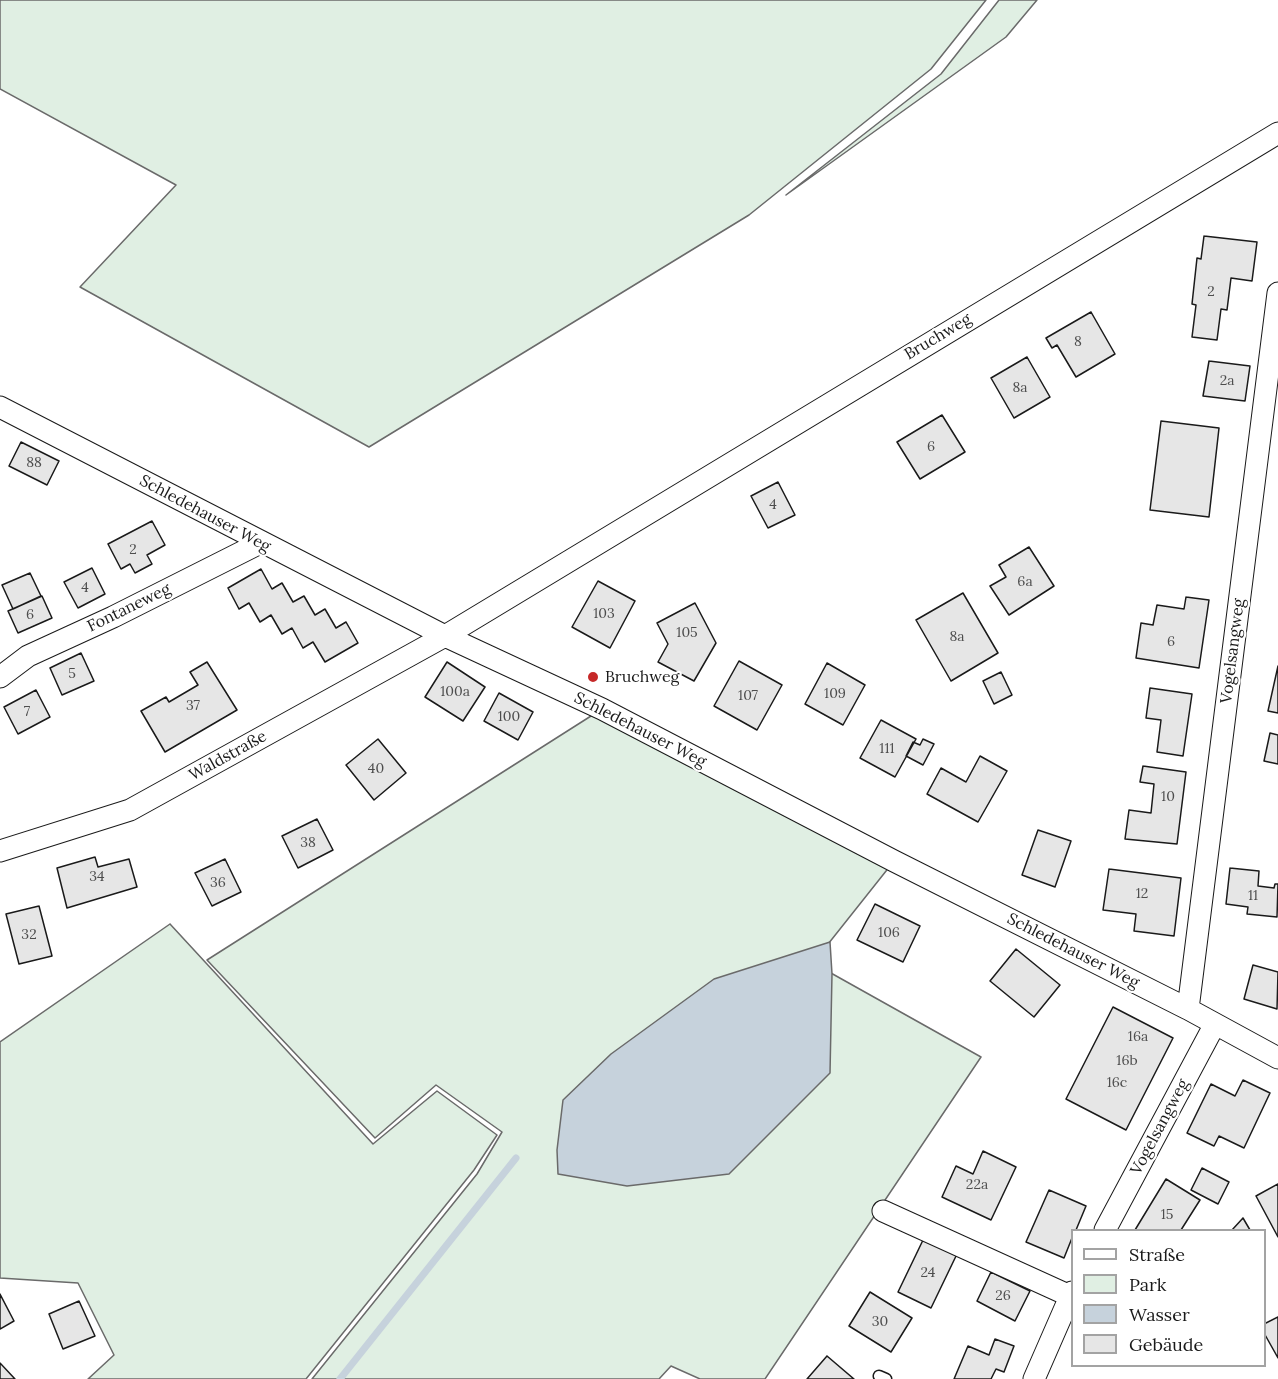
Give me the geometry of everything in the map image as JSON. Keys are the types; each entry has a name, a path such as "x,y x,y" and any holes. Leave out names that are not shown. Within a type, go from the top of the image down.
{"street":[{"name":"Bruchweg","path":"445,636 1278,133"},
{"name":"Vogelsangweg","path":"1188,1009 1278,293"},
{"name":"Schledehauser Weg","path":"0,407 226,523 260,543 445,636 602,709 894,861 1188,1009 1278,1058"},
{"name":"Fontaneweg","path":"0,677 28,656 260,543"},
{"name":"Waldstraße","path":"0,851 130,810 445,636"},
{"name":"Vogelsangweg","path":"1106,1229 1215,1024"},
{"path":"883,1211 1071,1294"},
{"path":"1034,1379 1071,1296"}],"green space":[{"path":"0,0 986,0 931,69 749,215 369,447 80,287 176,185 0,89"},
{"path":"999,0 1037,0 1006,37 786,195 941,74"},
{"path":"602,709 894,861 813,963 981,1057 765,1379 700,1379 671,1366 659,1379 312,1379 477,1174 502,1132 436,1085 375,1138 207,960"},
{"path":"170,924 373,1144 437,1091 497,1135 474,1170 306,1379 88,1379 114,1355 78,1283 0,1278 0,1042"}],"water":[{"path":"830,942 832,974 830,1073 729,1174 627,1186 558,1174 557,1150 563,1100 611,1054 714,979"}],"building":[{"path":"1204,236 1257,242 1252,281 1231,278 1227,310 1221,309 1217,340 1192,337 1196,305 1192,304 1197,258 1201,259"},
{"path":"1091,312 1115,354 1076,377 1057,345 1052,348 1046,338"},
{"path":"1027,357 1050,397 1014,418 991,378"},
{"path":"1209,361 1250,366 1245,401 1203,396"},
{"path":"942,415 965,452 920,479 897,442"},
{"path":"1161,421 1219,428 1209,517 1150,510"},
{"path":"21,442 59,461 47,485 9,466"},
{"path":"778,482 795,515 768,528 751,496"},
{"path":"152,521 165,545 147,555 152,564 135,573 130,564 121,569 108,544"},
{"path":"1029,547 1054,586 1009,615 990,586 1006,577 999,565"},
{"path":"92,568 105,594 78,608 64,582"},
{"path":"261,569 272,589 282,583 293,602 304,596 315,615 325,609 336,628 346,622 358,643 325,662 313,642 303,648 292,628 282,634 271,615 260,622 249,603 239,609 228,588"},
{"path":"30,573 41,596 13,609 2,585"},
{"path":"598,581 635,601 610,648 572,627"},
{"path":"963,593 998,653 951,681 916,620"},
{"path":"42,596 52,618 18,633 8,611"},
{"path":"1186,597 1209,600 1199,668 1136,658 1141,623 1153,625 1157,605 1184,609"},
{"path":"695,603 716,643 694,681 658,662 668,644 657,623"},
{"path":"81,653 94,681 62,695 50,668"},
{"path":"739,661 782,685 757,730 714,706"},
{"path":"207,662 237,710 165,752 141,711 166,697 169,702 198,685 190,672"},
{"path":"447,662 485,687 463,721 425,697"},
{"path":"827,663 865,685 843,725 805,704"},
{"path":"1278,666 1278,713 1268,711"},
{"path":"1001,672 1012,695 994,704 983,681"},
{"path":"1150,688 1192,694 1183,756 1157,752 1161,720 1146,718"},
{"path":"36,690 50,717 18,734 4,707"},
{"path":"499,693 533,712 518,740 484,721"},
{"path":"881,720 916,739 895,777 860,758"},
{"path":"1270,733 1278,735 1278,764 1264,761"},
{"path":"378,739 406,773 374,800 346,765"},
{"path":"923,739 934,744 923,765 906,756 913,742 920,745"},
{"path":"980,756 1007,771 978,822 927,794 941,768 966,782"},
{"path":"1143,766 1186,772 1177,844 1125,839 1129,810 1151,813 1154,784 1140,782"},
{"path":"317,819 333,850 298,868 282,836"},
{"path":"1038,830 1071,841 1055,887 1022,875"},
{"path":"95,857 98,867 129,859 137,887 67,908 57,868"},
{"path":"225,859 241,892 212,906 195,873"},
{"path":"1230,868 1259,871 1258,886 1274,888 1275,884 1278,884 1277,917 1247,914 1248,907 1226,904"},
{"path":"1109,869 1181,878 1174,936 1134,931 1136,914 1103,910"},
{"path":"875,904 920,926 903,962 857,940"},
{"path":"39,906 52,956 19,964 6,914"},
{"path":"1016,949 1060,985 1034,1017 990,981"},
{"path":"1253,965 1278,972 1277,1009 1244,999"},
{"path":"1113,1007 1173,1038 1126,1130 1066,1099"},
{"path":"1243,1080 1270,1093 1244,1148 1219,1136 1214,1146 1187,1133 1211,1084 1235,1096"},
{"path":"983,1151 1016,1167 991,1220 942,1197 956,1166 973,1174"},
{"path":"1202,1168 1229,1182 1218,1204 1191,1190"},
{"path":"1166,1179 1200,1200 1182,1229 1136,1229"},
{"path":"1278,1184 1278,1237 1256,1196"},
{"path":"1049,1190 1086,1206 1076,1229 1071,1229 1071,1240 1064,1258 1026,1242"},
{"path":"1243,1218 1249,1229 1233,1229"},
{"path":"924,1238 957,1254 931,1308 898,1292"},
{"path":"991,1272 1030,1291 1015,1321 977,1301"},
{"path":"870,1292 912,1318 891,1352 849,1326"},
{"path":"0,1294 14,1321 0,1329"},
{"path":"79,1301 95,1336 63,1349 49,1314"},
{"path":"1278,1317 1278,1358 1266,1337 1266,1323"},
{"path":"995,1339 1014,1346 1004,1372 996,1369 991,1379 954,1379 968,1346 989,1355"},
{"path":"827,1356 854,1379 807,1379"},
{"path":"0,1363 15,1379 0,1379"}],"waterway":[{"path":"340,1379 516,1158"}],"place":[{"name":"Bruchweg","path":"593,677"}]}
